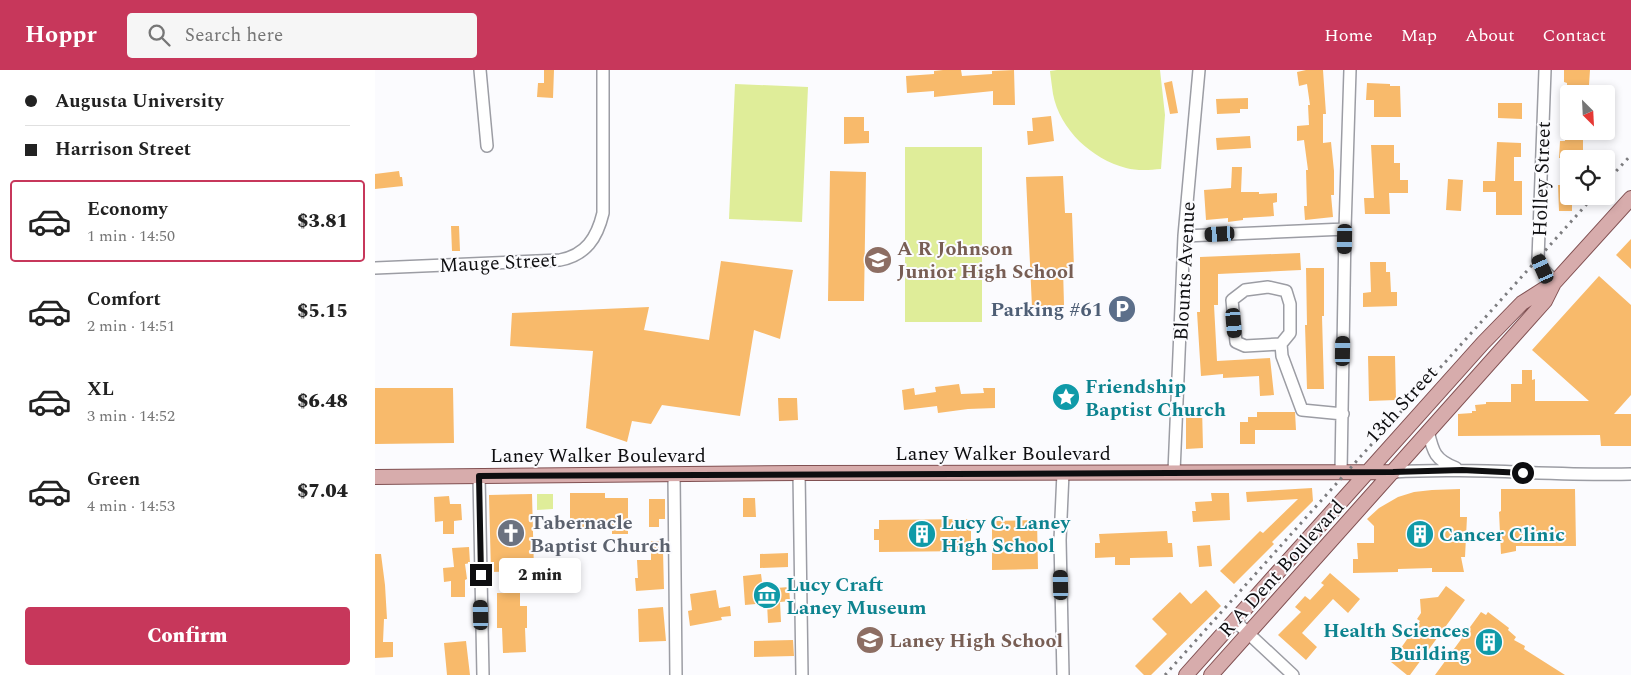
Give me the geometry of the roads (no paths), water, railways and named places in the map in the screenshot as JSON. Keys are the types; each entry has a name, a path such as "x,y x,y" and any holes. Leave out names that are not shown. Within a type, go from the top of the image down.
{"main road":[{"path":"1555,282 1631,198"},
{"name":"R A Dent Boulevard","path":"1211,675 1545,301 1555,282"},
{"name":"13th Street","path":"1186,675 1443,387 1522,303 1555,282"},
{"name":"Laney Walker Boulevard","path":"375,476 1393,472"}],"street":[{"path":"480,70 487,146"},
{"name":"Mauge Street","path":"375,268 560,260 573,257 580,252 591,242 599,229 603,213 603,70"},
{"name":"Blounts Avenue","path":"1174,472 1184,236 1199,70"},
{"path":"1341,472 1350,70"},
{"name":"Holley Street","path":"1545,70 1538,258 1543,269 1555,282"},
{"path":"1184,236 1345,229"},
{"path":"1281,344 1245,346 1235,342 1232,300 1245,290 1268,287 1286,291 1290,304 1290,332 1281,344 1283,356 1301,410 1343,414"},
{"path":"1428,431 1432,447 1439,458 1444,463 1462,470"},
{"name":"Laney Walker Boulevard","path":"1393,472 1462,470 1577,475 1631,474"},
{"path":"799,473 802,675"},
{"path":"1063,473 1060,540 1063,675"},
{"path":"674,475 676,675"},
{"path":"479,476 483,675"},
{"path":"1235,621 1293,675"}],"railway":[{"path":"1615,172 1631,155"},
{"path":"1165,675 1586,205"}],"place":[{"name":"A R Johnson Junior High School","path":"878,260"},
{"name":"Parking #61","path":"1122,309"},
{"name":"Friendship Baptist Church","path":"1066,397"},
{"name":"Tabernacle Baptist Church","path":"511,533"},
{"name":"Lucy C. Laney High School","path":"922,534"},
{"name":"Cancer Clinic","path":"1420,534"},
{"name":"Lucy Craft Laney Museum","path":"767,595"},
{"name":"Laney High School","path":"870,640"},
{"name":"Health Sciences Building","path":"1489,642"}]}
